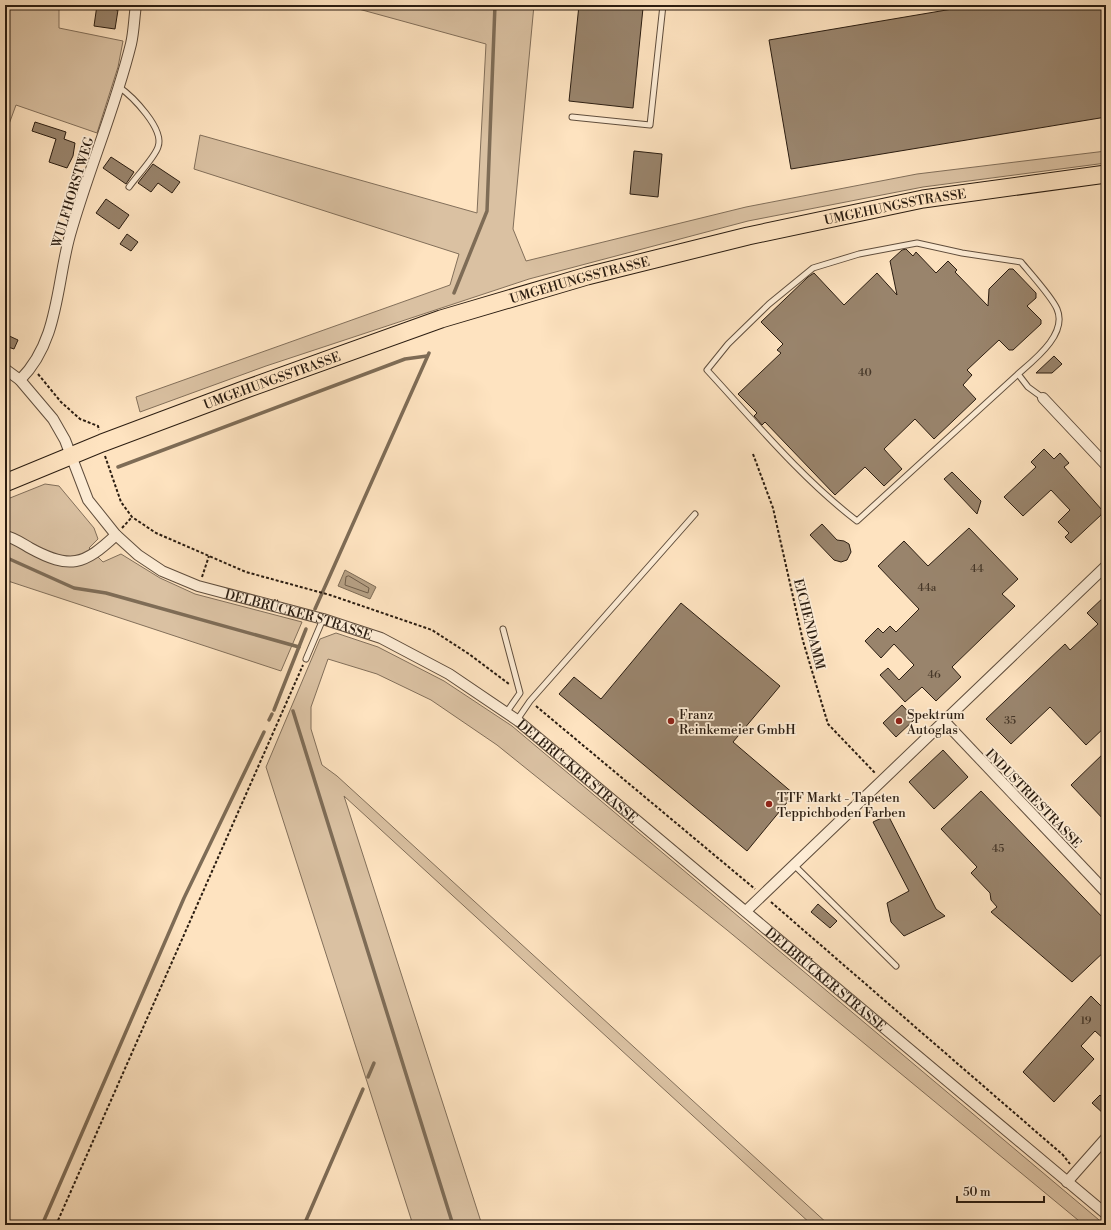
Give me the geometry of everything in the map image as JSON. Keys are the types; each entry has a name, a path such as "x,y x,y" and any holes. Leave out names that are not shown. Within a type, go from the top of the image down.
{"main road":[{"name":"UMGEHUNGSSTRASSE","path":"71,455 246,389 441,319 587,276 748,236 923,199 1106,174"},
{"path":"5,483 71,455"}],"street":[{"name":"WULFHORSTWEG","path":"20,380 31,369 44,348 53,319 70,236 119,87 131,42 136,5"},
{"name":"DELBRÜCKER STRASSE","path":"5,369 20,380 53,419 65,440 88,500 116,535 138,555 162,571 198,586 323,619 382,638 449,674 517,720 1106,1214"},
{"path":"1043,398 1106,465"},
{"path":"5,536 34,550 68,562 85,559 97,553 116,535"},
{"path":"746,911 1106,566"},
{"name":"INDUSTRIESTRASSE","path":"944,721 1106,892"},
{"path":"1067,1182 1106,1138"}],"lane":[{"path":"572,117 650,125 663,5"},
{"path":"119,87 140,105 159,136 159,146 129,187"},
{"path":"917,243 962,253 1021,262 1057,309 1059,325 1047,348 1018,374 858,521 834,503 762,430 707,370 728,344 764,309 813,268 859,254 917,243"},
{"path":"1018,374 1028,387 1043,398"},
{"path":"517,720 530,701 695,514"},
{"path":"306,659 323,619"},
{"path":"503,629 520,693 506,713"},
{"path":"794,865 896,966"}],"path":[{"name":"EICHENDAMM","path":"753,454 773,508 803,641 828,724 882,780"},
{"path":"132,517 156,533 246,572 330,594 432,630 469,654 520,693"},
{"path":"198,586 209,556"},
{"path":"56,1225 306,659"},
{"path":"530,701 762,895 1063,1155 1076,1172"}],"shaded area":[{"path":"5,5 59,5 59,28 123,41 118,67 97,133 16,105 5,135"},
{"path":"344,5 534,5 513,229 526,261 746,207 917,174 1106,151 1106,163 923,187 748,221 529,279 266,366 140,412 136,397 450,285 459,254 194,169 200,135 477,213 486,44"},
{"path":"45,484 59,486 94,528 98,539 89,548 103,562 121,554 160,578 195,594 302,622 281,671 5,580 5,500"},
{"path":"336,633 378,647 444,681 512,726 1105,1225 1084,1225 727,930 497,745 431,700 377,674 328,659 311,707 311,729 322,765 337,776 829,1225 812,1225 344,796 482,1225 413,1225 266,767 320,639"}],"water":[{"path":"345,570 376,587 370,599 338,586"}],"building":[{"path":"97,5 116,5 116,10 118,10 115,29 94,26"},
{"path":"579,5 624,5 643,8 633,108 569,101"},
{"path":"976,5 1106,5 1106,117 791,169 769,40"},
{"path":"35,122 66,132 64,139 75,143 73,156 67,168 49,162 56,139 32,131"},
{"path":"634,151 662,154 658,197 630,194"},
{"path":"111,157 134,172 126,184 103,168"},
{"path":"153,164 180,182 172,193 158,183 151,192 138,183"},
{"path":"106,199 129,215 119,229 96,213"},
{"path":"127,234 138,242 131,251 120,244"},
{"path":"906,249 913,256 916,252 936,273 948,261 957,270 955,272 988,306 989,289 1009,269 1013,269 1036,293 1036,298 1027,306 1041,320 1041,324 1013,350 1009,350 999,340 967,370 972,375 963,385 976,399 934,439 915,419 884,449 902,469 884,486 865,467 835,495 765,422 762,425 754,416 757,413 738,394 781,353 777,350 783,344 761,322 808,277 814,273 844,305 877,273 897,295 890,261 902,250"},
{"path":"5,334 18,340 14,349 5,346"},
{"path":"1054,356 1062,364 1052,373 1036,373"},
{"path":"1044,449 1054,459 1060,453 1069,463 1064,467 1102,510 1101,515 1071,543 1065,537 1069,533 1058,522 1070,510 1051,490 1023,516 1004,497 1036,467 1031,462"},
{"path":"952,472 981,501 977,514 944,479"},
{"path":"822,524 837,540 844,541 849,544 851,552 847,560 841,562 834,560 810,535"},
{"path":"969,528 1018,579 1002,594 1015,606 952,667 961,677 936,701 922,687 905,702 880,675 888,668 899,680 914,665 894,644 881,658 865,641 878,628 883,633 890,626 896,632 919,609 878,566 904,541 928,566"},
{"path":"1106,595 1106,726 1086,745 1050,707 1011,744 986,719 1065,644 1070,650 1098,624 1087,613"},
{"name":"Franz Reinkemeier GmbH","path":"681,603 780,686 733,742 794,794 747,851 559,694 574,677 601,699"},
{"name":"Spektrum Autoglas","path":"902,705 915,719 896,737 883,723"},
{"path":"943,750 968,777 934,809 909,782"},
{"path":"1106,751 1106,822 1071,785"},
{"path":"981,791 1106,921 1106,950 1072,982 991,912 997,907 991,900 990,893 971,873 977,867 941,829"},
{"path":"888,815 936,909 945,916 904,936 891,922 887,903 909,891 873,822"},
{"path":"818,904 837,921 830,928 811,912"},
{"path":"1091,996 1106,1011 1106,1041 1095,1031 1081,1046 1094,1059 1054,1102 1023,1072"},
{"path":"1100,1095 1106,1101 1106,1116 1092,1103"}],"waterway":[{"path":"454,293 487,211 495,5"},
{"path":"315,609 429,353"},
{"path":"118,467 405,359 427,356"},
{"path":"5,557 74,588 106,593 299,647"},
{"path":"274,710 306,629"},
{"path":"293,711 453,1225"},
{"path":"269,720 272,714"},
{"path":"42,1225 184,898 264,732"},
{"path":"368,1077 374,1063"},
{"path":"304,1225 363,1089"}],"place":[{"name":"Franz Reinkemeier GmbH","path":"671,721"},
{"name":"Spektrum Autoglas","path":"899,721"},
{"name":"TTF Markt - Tapeten Teppichboden Farben","path":"769,804"}]}
